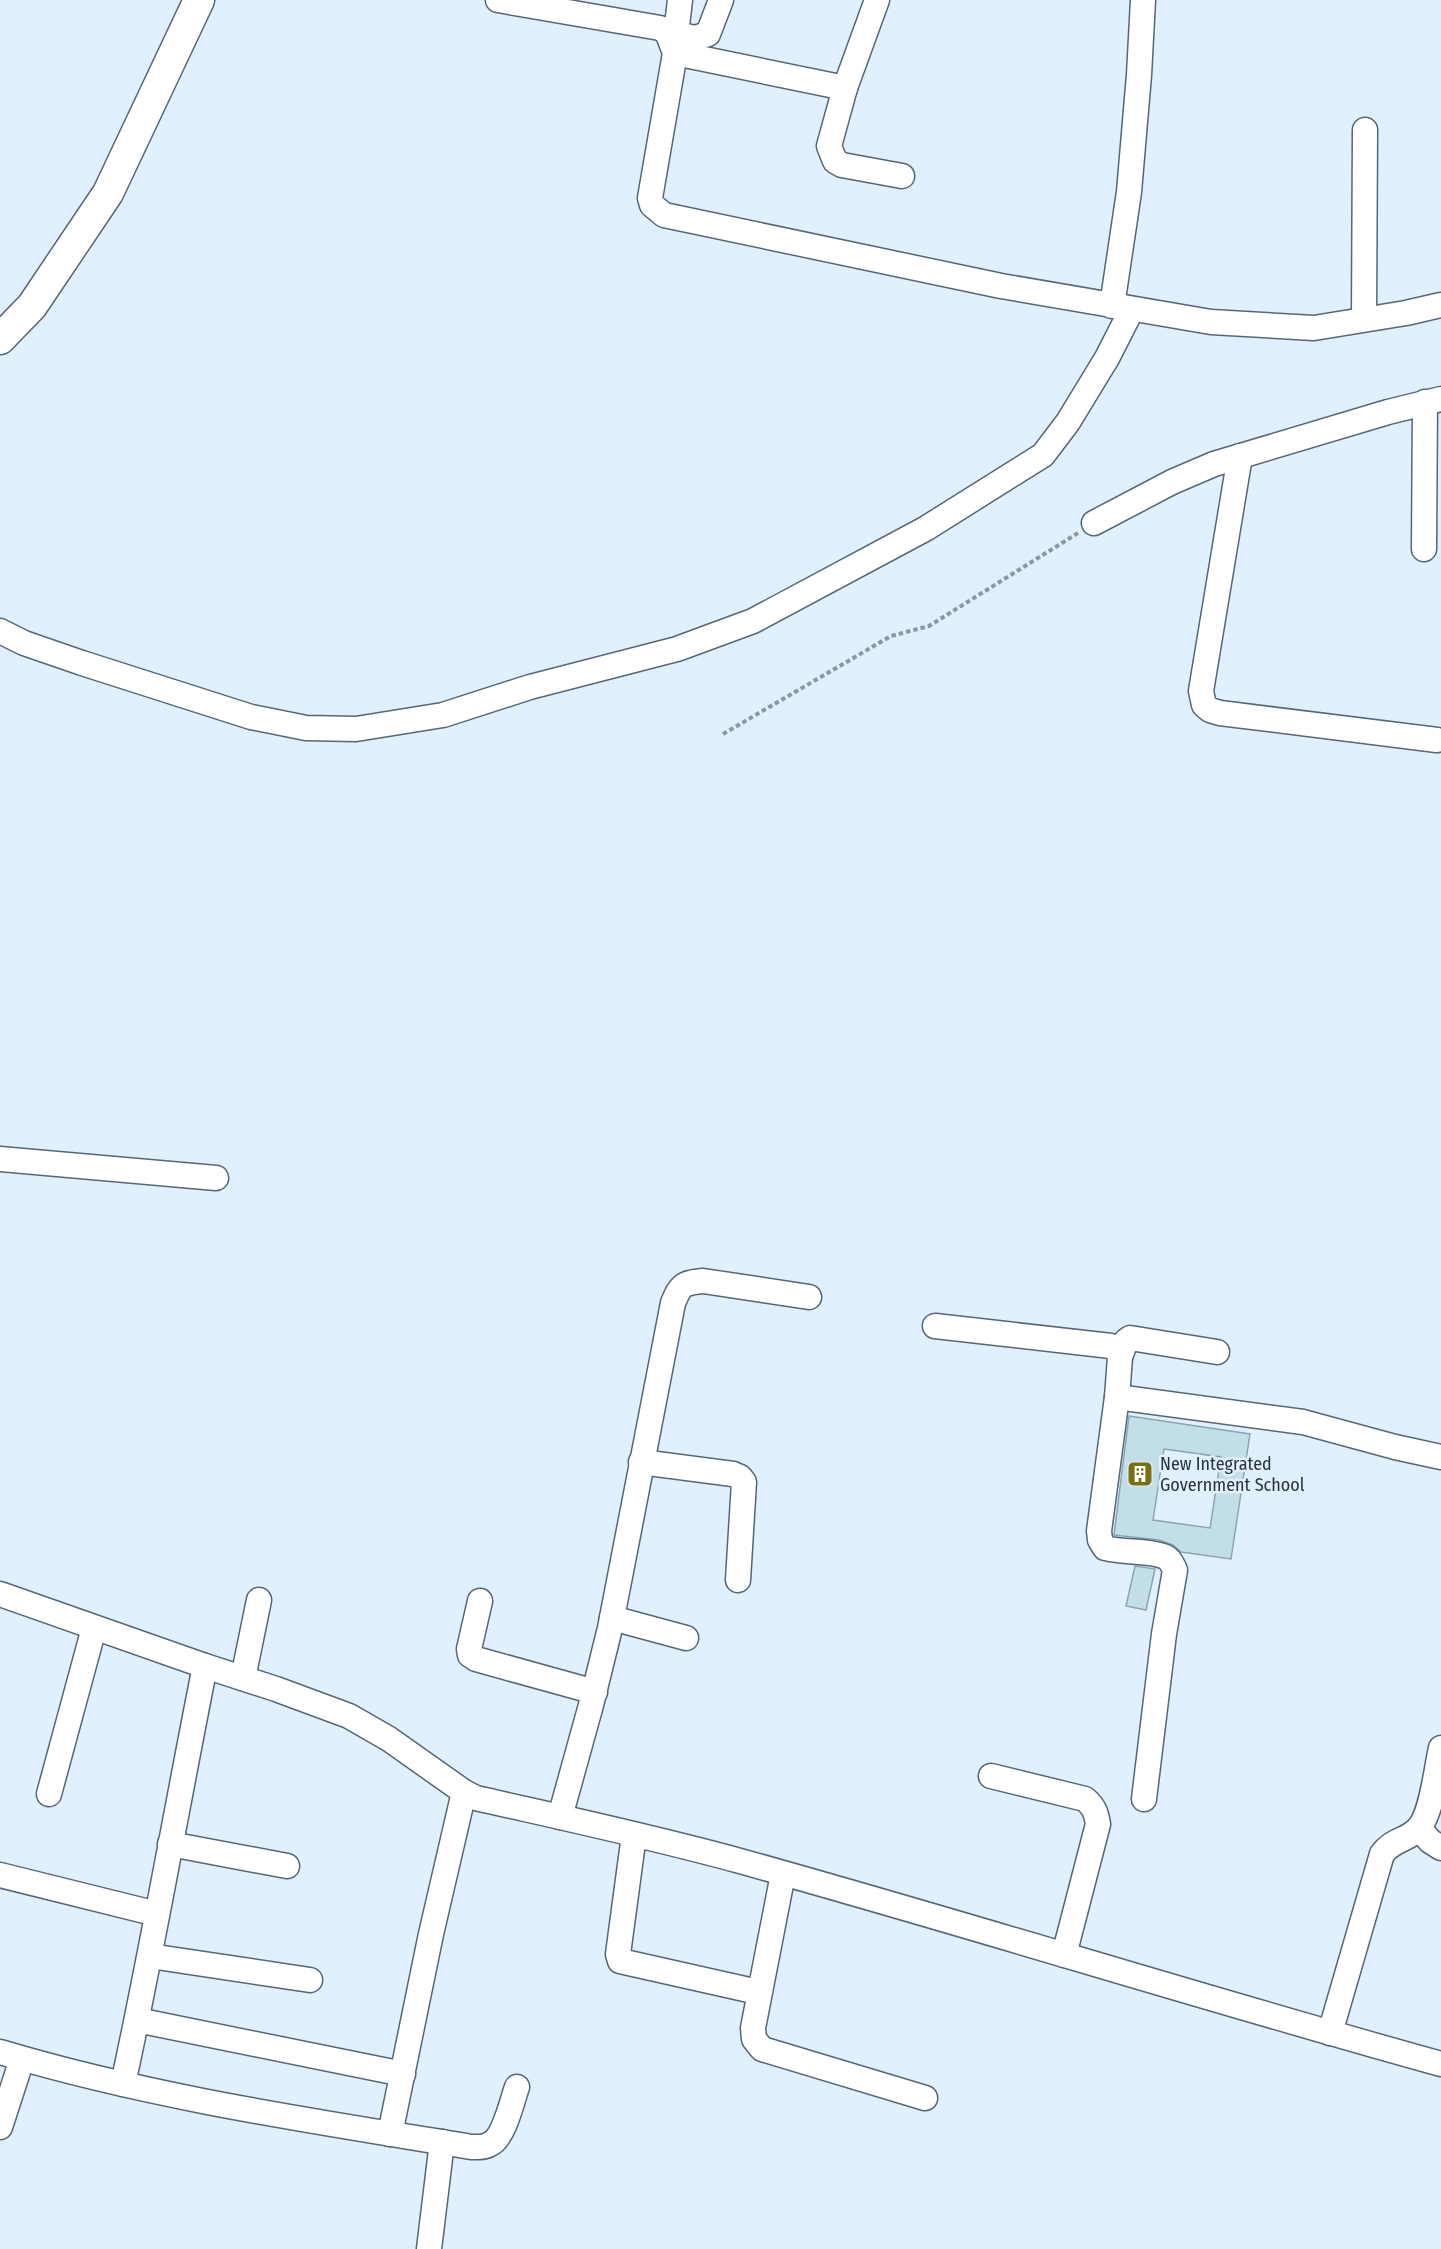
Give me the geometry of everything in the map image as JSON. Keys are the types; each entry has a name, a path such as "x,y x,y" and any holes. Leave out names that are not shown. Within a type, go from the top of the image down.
{"main road":[{"path":"0,339 32,306 108,193 199,0"}],"street":[{"path":"498,0 660,28 673,40 845,88"},
{"path":"680,0 650,198 652,205 664,215 1001,286 1211,322 1314,328 1441,305"},
{"path":"673,40 708,34 721,0"},
{"path":"877,0 845,88 829,146 832,157 842,165 902,176"},
{"path":"0,631 24,643 82,663 251,717 306,728 356,729 443,715 530,687 677,649 753,621 925,529 1043,455 1068,422 1107,358 1122,308 1143,0"},
{"path":"1365,130 1365,320"},
{"path":"1094,523 1172,482 1214,464 1433,401 1424,549"},
{"path":"1240,456 1201,691 1204,705 1220,713 1437,740"},
{"path":"0,1159 216,1178"},
{"path":"560,1817 595,1692 612,1618 673,1303 680,1287 688,1282 703,1281 809,1297"},
{"path":"935,1326 961,1320 1042,1328 1110,1346 1117,1350 1120,1357"},
{"path":"1144,1799 1160,1601 1175,1570 1171,1560 1164,1556 1112,1550 1105,1548 1100,1540 1099,1531 1117,1397 1120,1357 1126,1341 1131,1338 1217,1352"},
{"path":"1117,1397 1303,1422 1441,1457"},
{"path":"641,1462 733,1474 740,1477 744,1482 738,1581"},
{"path":"0,1594 349,1716 389,1739 476,1798 634,1835 783,1874 1441,2064"},
{"path":"243,1678 259,1599"},
{"path":"480,1601 469,1649 470,1655 476,1659 595,1692"},
{"path":"612,1618 686,1638"},
{"path":"49,1794 94,1628"},
{"path":"123,2084 150,1956 205,1666"},
{"path":"1330,2033 1382,1854 1389,1845 1419,1828 1427,1812 1441,1748"},
{"path":"991,1776 1085,1799 1093,1806 1097,1814 1098,1824 1064,1955"},
{"path":"390,2134 464,1792"},
{"path":"1419,1828 1430,1841 1441,1848"},
{"path":"634,1835 618,1954 620,1961 758,1992"},
{"path":"170,1844 287,1866"},
{"path":"783,1874 758,1992 753,2028 754,2039 762,2049 926,2098"},
{"path":"0,1875 157,1914"},
{"path":"150,1956 310,1980"},
{"path":"137,2020 402,2074"},
{"path":"0,2127 11,2055 174,2096 471,2147 484,2147 499,2138 517,2087"},
{"path":"429,2249 442,2142"}],"path":[{"path":"723,734 891,636 929,626 1094,523"}],"building":[{"name":"New Integrated Government School","path":"1129,1416 1250,1434 1231,1559 1181,1552 1173,1545 1159,1540 1114,1535","holes":["1164,1449 1221,1457 1210,1528 1153,1520"]},
{"path":"1135,1566 1155,1569 1146,1610 1126,1606"}],"place":[{"name":"New Integrated Government School","path":"1140,1474"}]}
